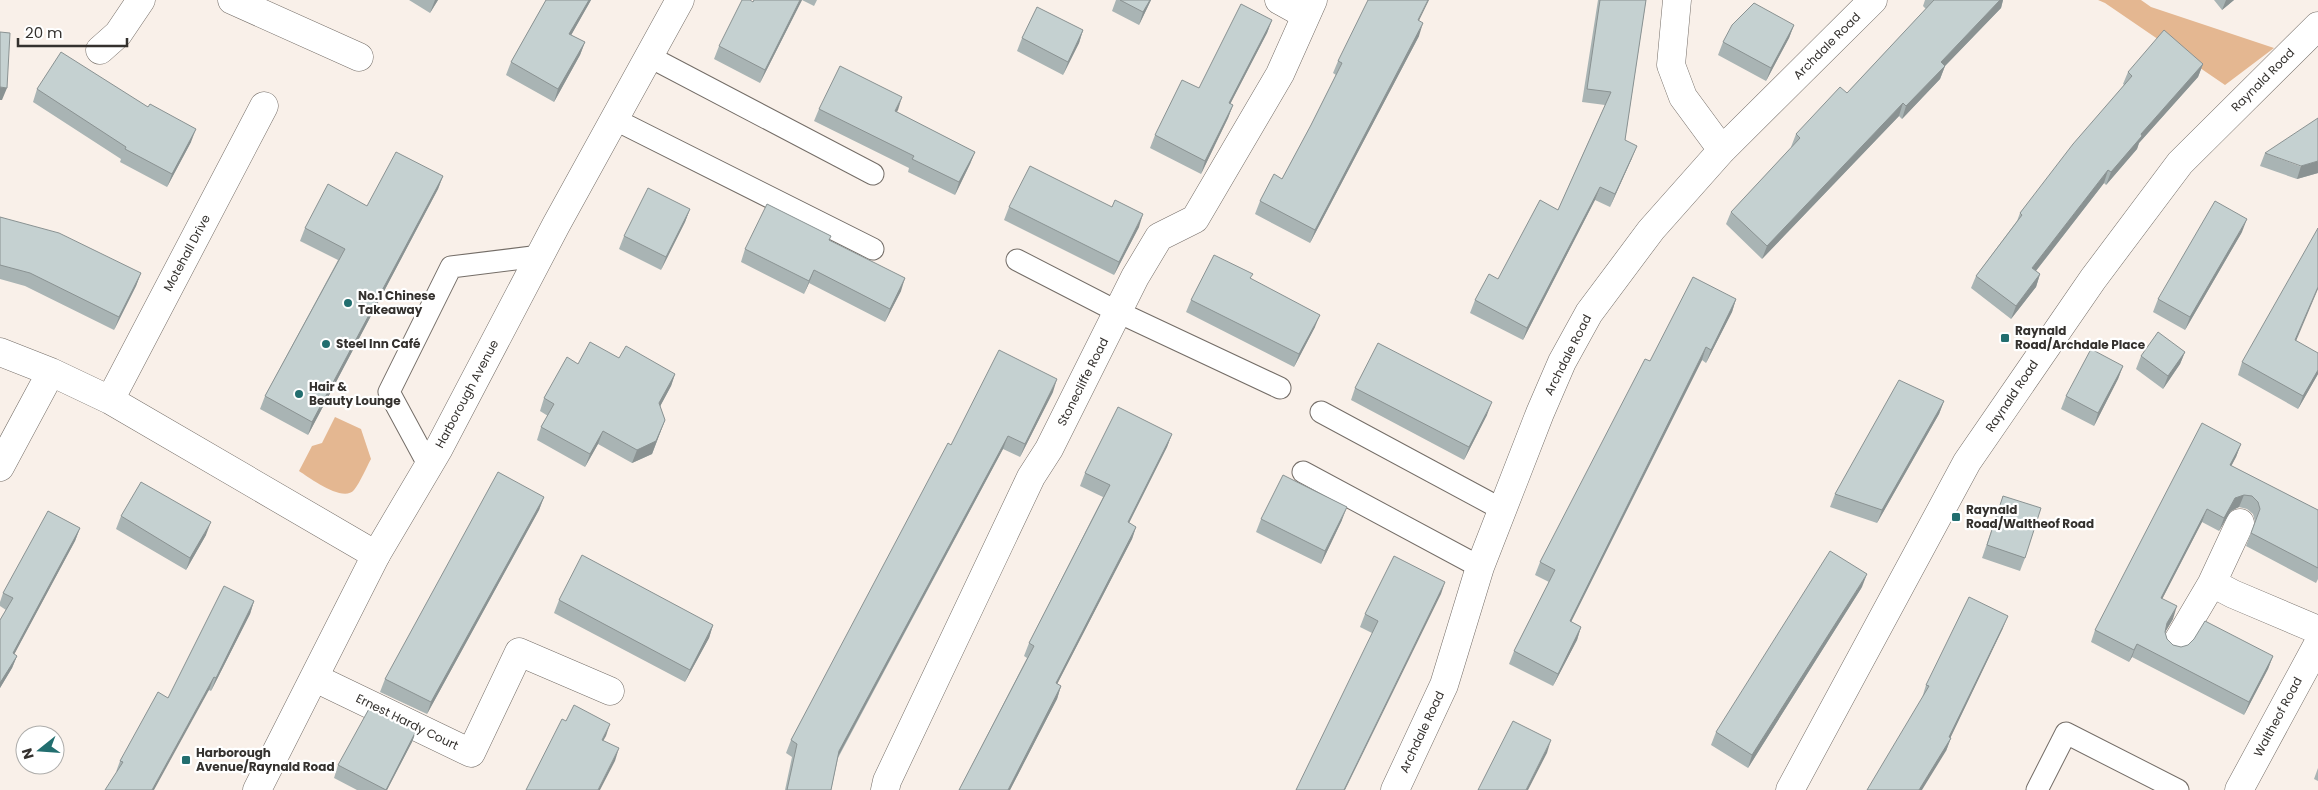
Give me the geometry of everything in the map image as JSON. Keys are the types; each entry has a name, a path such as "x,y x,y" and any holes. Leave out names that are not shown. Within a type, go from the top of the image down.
{"street":[{"path":"100,50 118,34 141,0"},
{"path":"232,0 359,57"},
{"name":"Harborough Avenue","path":"257,790 376,555 428,466 680,0"},
{"path":"1279,0 1310,7"},
{"path":"1677,0 1671,65 1683,97 1722,150"},
{"name":"Archdale Road","path":"1395,790 1444,685 1480,567 1540,413 1562,362 1588,313 1651,230 1722,150 1873,0"},
{"name":"Stonecliffe Road","path":"885,790 887,781 1031,477 1049,449 1135,277 1159,237 1195,219 1280,74 1310,7"},
{"name":"Raynald Road","path":"1790,790 1967,462 2088,286 2180,163 2318,26"},
{"name":"Motehall Drive","path":"110,400 264,106"},
{"path":"0,352 51,372 110,400 376,555"},
{"path":"0,467 51,372"},
{"path":"2176,644 2212,583 2240,523"},
{"path":"2212,583 2233,594 2318,630"},
{"name":"Waltheof Road","path":"2239,790 2318,644"},
{"name":"Ernest Hardy Court","path":"314,678 471,753 519,652 610,691"}],"lane":[{"path":"650,57 873,174"},
{"path":"614,119 873,249"},
{"path":"428,466 389,392 451,266 540,256"},
{"path":"1017,260 1118,312 1280,388"},
{"path":"1321,412 1503,510"},
{"path":"1303,472 1480,567"},
{"path":"2037,790 2066,733 2178,790"}],"shaded area":[{"path":"2098,0 2141,0 2151,7 2274,48 2225,85"},
{"path":"335,417 361,429 371,459 357,486 349,493 335,492 318,484 299,471 312,446 322,443"}],"building":[{"path":"546,0 589,0 569,34 585,42 558,89 511,62"},
{"path":"742,0 753,2 754,0 800,0 765,70 719,46"},
{"path":"1120,0 1150,0 1143,12"},
{"path":"1368,0 1428,0 1418,20 1423,23 1315,230 1260,201 1274,174 1282,179 1342,63 1338,61"},
{"path":"1600,0 1646,0 1625,140 1637,146 1615,194 1600,187 1527,328 1475,300 1489,274 1498,279 1540,200 1558,210 1611,92 1587,89"},
{"path":"1934,0 2000,0 1941,62 1945,66 1906,106 1903,103 1767,246 1731,212 1800,138 1796,134 1840,87 1847,93"},
{"path":"1754,3 1794,25 1771,68 1723,42 1732,25"},
{"path":"1241,4 1272,20 1229,103 1233,105 1205,161 1155,135 1182,80 1199,88"},
{"path":"1037,7 1083,30 1068,62 1022,38"},
{"path":"2164,30 2203,64 2141,134 2142,136 2111,172 2108,170 2032,268 2040,274 2016,306 1976,276 2022,215 2020,213 2073,144 2132,76 2128,72"},
{"path":"0,32 10,33 7,88 0,87"},
{"path":"61,52 148,107 150,104 196,129 172,174 125,149 126,147 37,89"},
{"path":"840,66 902,97 895,111 975,152 959,182 912,159 914,156 819,109"},
{"path":"2318,118 2318,161 2301,166 2265,153"},
{"path":"396,152 443,176 312,422 265,396 345,249 305,228 328,184 367,206"},
{"path":"1030,166 1112,207 1115,200 1143,214 1119,262 1009,207"},
{"path":"648,188 690,209 666,257 624,236"},
{"path":"2215,201 2247,219 2190,317 2158,299"},
{"path":"767,204 831,236 829,240 905,278 890,309 814,270 809,281 745,249"},
{"path":"0,217 59,233 141,273 119,317 30,273 0,265"},
{"path":"2318,228 2318,287 2295,340 2318,353 2318,370 2303,396 2242,362"},
{"path":"1214,255 1253,274 1250,278 1320,315 1299,354 1191,300"},
{"path":"1693,277 1736,299 1711,350 1706,347 1570,621 1581,627 1558,674 1514,651 1555,570 1540,562 1645,359 1650,361"},
{"path":"2158,332 2185,352 2168,376 2141,356"},
{"path":"590,342 619,358 626,346 675,374 659,403 665,420 656,441 637,450 603,431 590,454 541,427 554,404 544,398 567,357 578,364"},
{"path":"1378,343 1492,402 1469,447 1355,388"},
{"path":"2091,349 2123,366 2098,413 2066,396"},
{"path":"999,350 1057,379 1025,444 1008,436 839,751 831,790 787,790 797,744 791,740 948,443 951,445"},
{"path":"1899,380 1944,401 1882,510 1835,494"},
{"path":"1118,407 1172,434 1128,522 1136,527 1056,683 1061,686 1008,790 959,790 1034,646 1029,643 1110,485 1085,473"},
{"path":"2202,423 2241,444 2230,465 2318,510 2318,568 2251,533 2260,509 2258,502 2252,496 2244,495 2235,498 2224,518 2207,509 2161,598 2177,606 2167,623 2165,632 2167,639 2173,645 2181,647 2188,645 2205,621 2273,656 2249,702 2137,644 2134,650 2095,630"},
{"path":"498,472 544,497 431,702 385,679"},
{"path":"1283,475 1347,507 1325,551 1261,519"},
{"path":"141,482 211,522 190,558 121,516"},
{"path":"2003,496 2041,508 2025,558 1987,545"},
{"path":"48,511 80,528 13,653 17,656 0,683 0,620 13,598 3,593"},
{"path":"1830,551 1867,574 1752,755 1716,732"},
{"path":"582,555 713,625 690,670 559,600"},
{"path":"1394,556 1445,582 1344,790 1296,790 1378,621 1365,614"},
{"path":"224,586 254,601 216,678 214,677 152,790 105,790 123,762 120,761 158,692 168,698"},
{"path":"1969,597 2008,616 1949,737 1951,738 1919,790 1867,790 1929,686 1926,685"},
{"path":"574,705 610,724 602,740 619,748 598,790 526,790 562,719 566,721"},
{"path":"370,707 417,729 386,790 338,765"},
{"path":"1513,721 1551,740 1526,790 1478,790"}],"place":[{"name":"No.1 Chinese Takeaway","path":"348,303"},
{"name":"Raynald Road/Archdale Place","path":"2005,338"},
{"name":"Steel Inn Café","path":"326,344"},
{"name":"Hair & Beauty Lounge","path":"299,394"},
{"name":"Raynald Road/Waltheof Road","path":"1956,517"},
{"name":"Harborough Avenue/Raynald Road","path":"186,760"}]}
